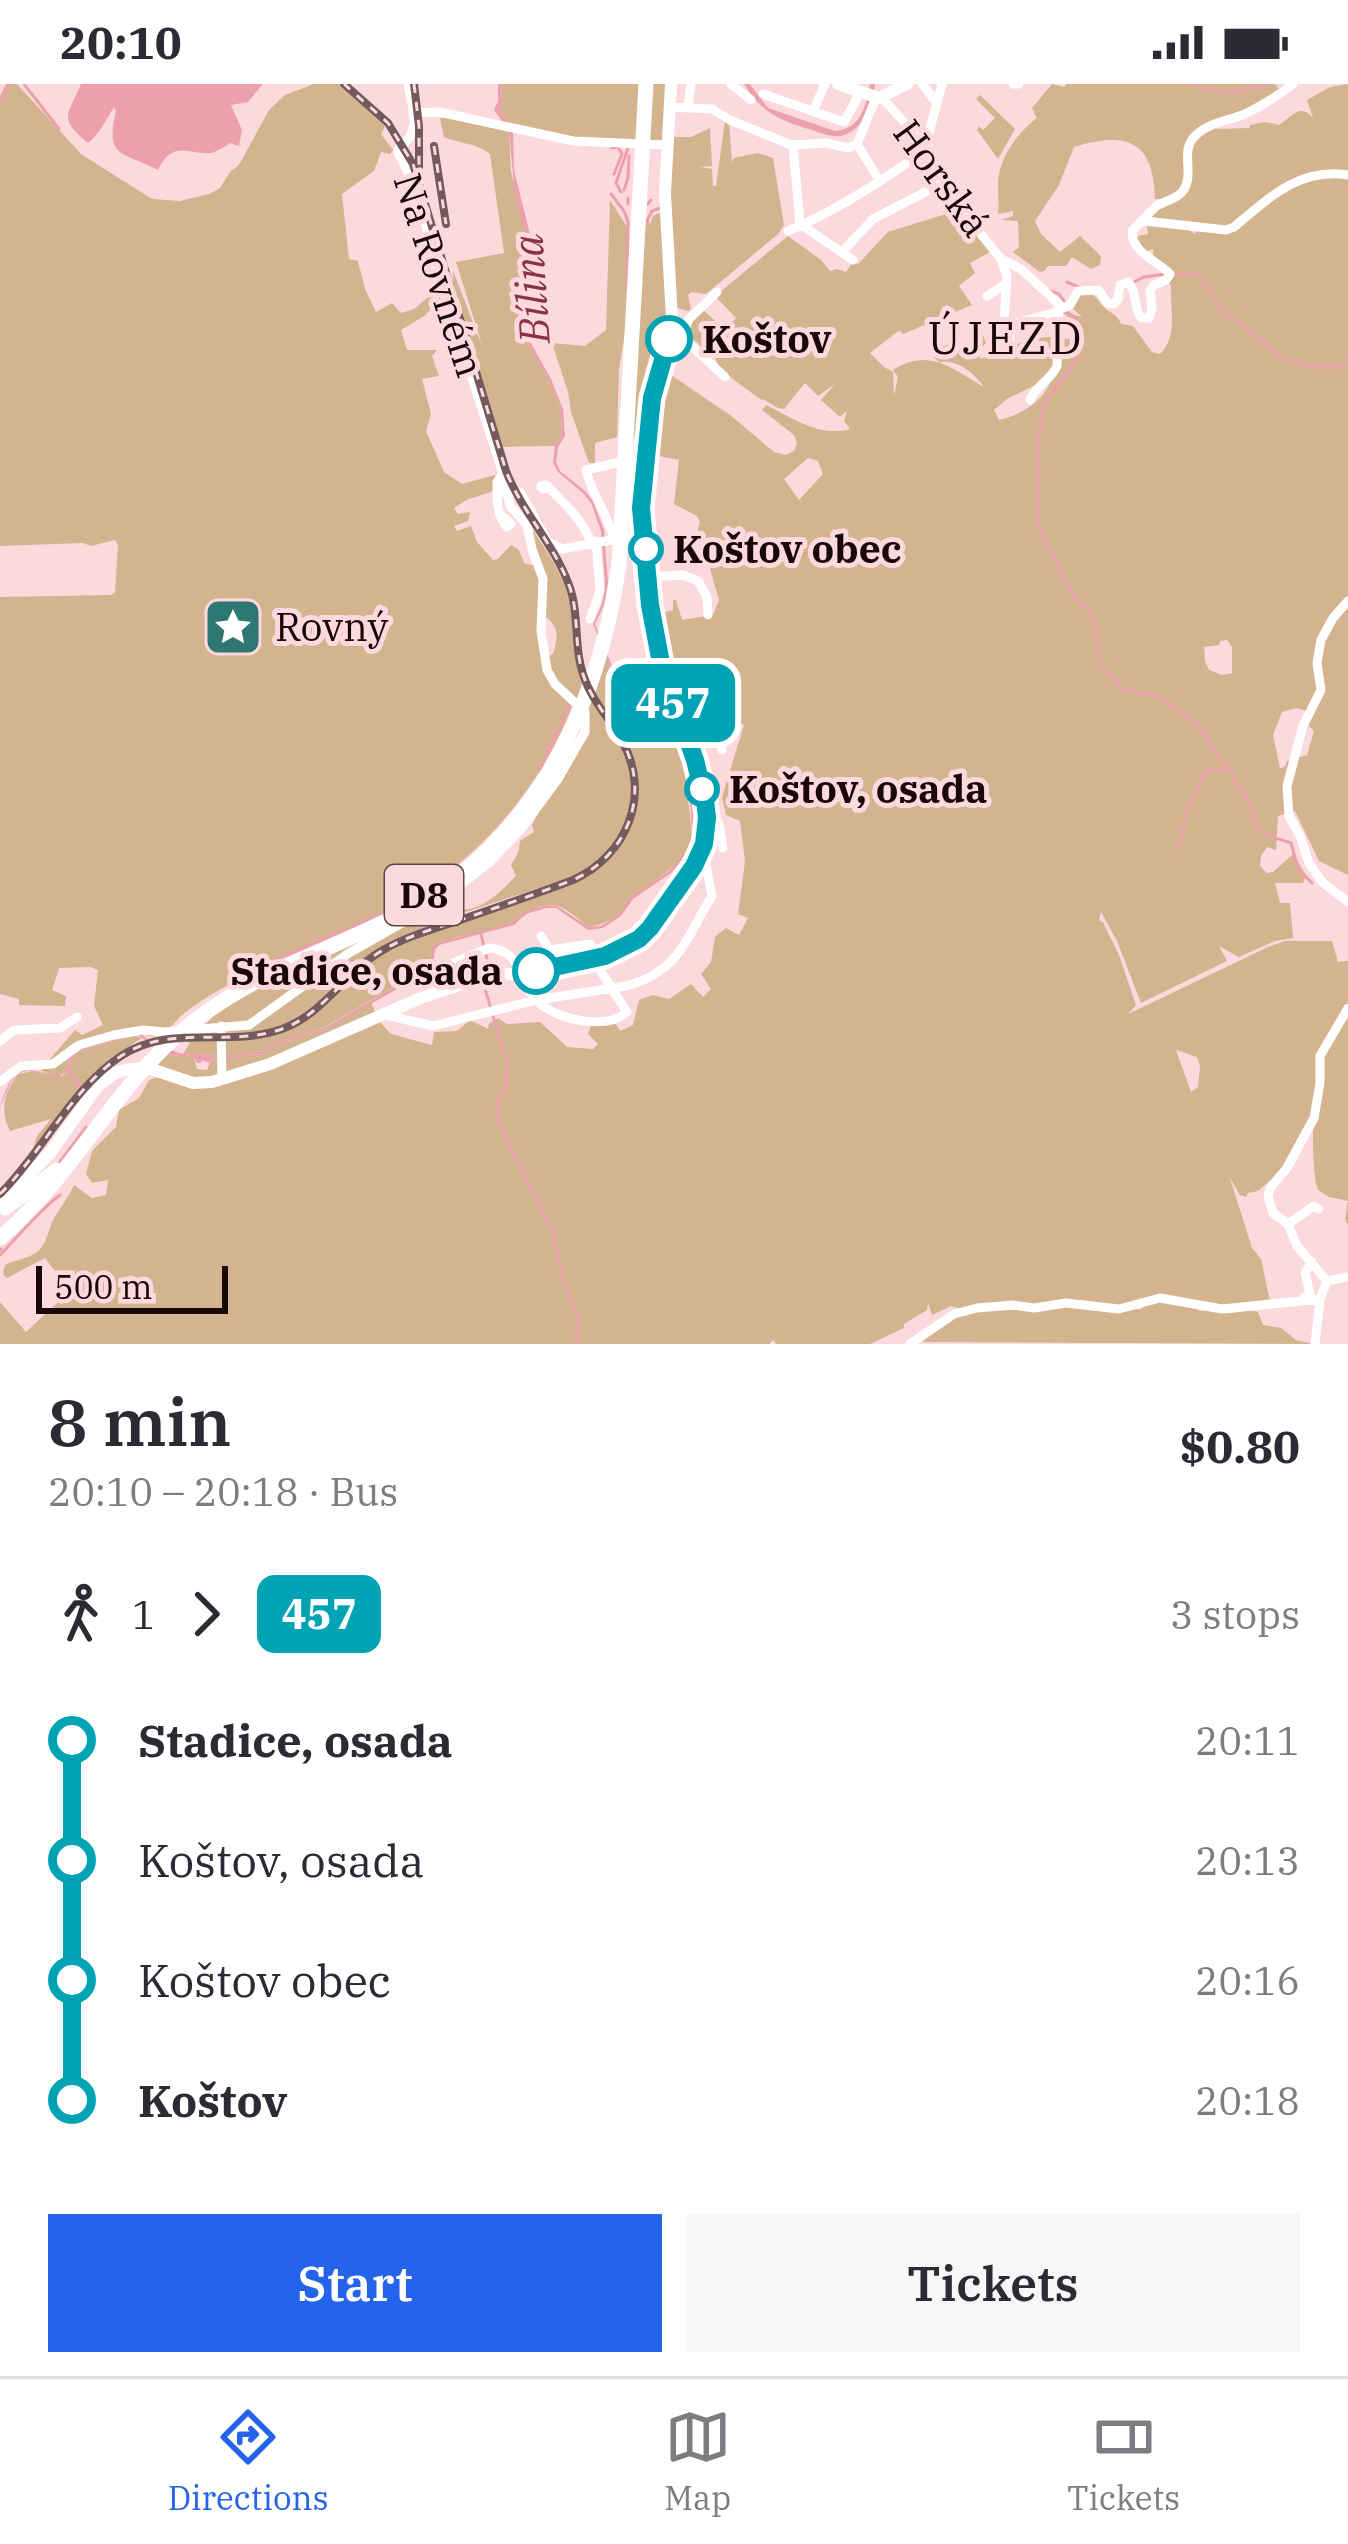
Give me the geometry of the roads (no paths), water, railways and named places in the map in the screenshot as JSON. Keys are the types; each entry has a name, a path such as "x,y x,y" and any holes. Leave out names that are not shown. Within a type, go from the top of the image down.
{"highway":[{"name":"D8","path":"7,1217 63,1164 121,1090 213,1004 289,963 393,918 461,874 495,845 559,759 596,674 619,566 644,84"},
{"name":"D8","path":"7,1217 62,1174 121,1090"}],"main road":[{"path":"7,1217 100,1083 115,1073 143,1067 193,1083 222,1079 270,1064 423,997 491,975 521,974 623,950 646,933 703,850 707,818 695,760 661,663 640,502 654,390 668,345 672,309 665,203 671,84"},
{"path":"838,84 871,96 907,84"}],"street":[{"name":"Na Rovném","path":"408,84 413,136 398,153 413,183 502,474"},
{"path":"688,106 691,84"},
{"path":"731,84 751,100"},
{"path":"779,99 784,84"},
{"path":"813,111 825,84"},
{"path":"922,84 937,103"},
{"path":"788,231 879,183 928,148 942,84"},
{"path":"1005,326 1062,309 1086,290 1099,290 1106,303 1114,304 1125,282 1132,286 1138,314 1144,319 1151,316 1150,290 1170,274 1132,241 1132,231 1157,206 1183,190 1188,148 1196,135 1245,114 1293,84"},
{"path":"763,94 845,122 871,96"},
{"path":"871,96 857,144 877,175"},
{"name":"Horská","path":"871,96 928,148 952,200 1001,259"},
{"path":"669,106 712,109 793,145 826,143 848,148 857,144"},
{"path":"413,113 439,112 573,141 667,146"},
{"path":"793,145 802,225 853,260"},
{"path":"1145,221 1226,230 1285,185 1330,174 1348,175"},
{"path":"842,252 872,219 943,183"},
{"path":"1001,259 1021,269 1062,309"},
{"path":"1001,259 1006,269 1005,326 1010,339"},
{"path":"988,296 1007,283"},
{"path":"668,345 682,337 689,319 717,292"},
{"path":"1030,400 1057,366 1062,309"},
{"path":"682,337 725,376"},
{"path":"613,539 586,470 616,464"},
{"path":"0,1082 21,1066 53,1064 79,1045 114,1035 249,1025 339,960 423,912 476,874 538,809 579,745 585,712 547,670 541,631 543,579 527,525 509,506 502,474"},
{"path":"500,513 497,482 502,474"},
{"path":"549,488 584,525 593,542 600,591 590,619"},
{"path":"505,493 520,492 542,533 562,549 644,534"},
{"path":"673,576 674,590"},
{"path":"648,577 686,576 698,581 708,615"},
{"path":"1348,601 1321,640 1317,662 1321,690 1303,726 1287,786 1289,816 1309,863 1322,882 1348,902"},
{"path":"686,739 697,729 718,725 722,750"},
{"path":"707,818 719,824 723,848"},
{"path":"386,1015 434,1026 536,1000 639,982 657,973 690,938 712,896 703,850"},
{"path":"541,936 559,965"},
{"path":"550,950 590,944"},
{"path":"436,970 493,948 508,953 536,1000 567,1017 614,1020 628,1014 592,959"},
{"path":"1327,1281 1297,1246 1285,1222 1270,1210 1270,1189 1314,1118 1321,1056 1348,1008"},
{"path":"0,1041 14,1030 60,1028 77,1017"},
{"path":"221,1026 222,1079"},
{"path":"1263,1223 1285,1222 1314,1206 1319,1209"},
{"path":"1312,1262 1305,1273 1315,1344"},
{"path":"910,1344 953,1314 977,1308 1066,1303 1119,1309 1160,1298 1222,1309 1312,1297 1327,1281 1348,1277"}],"waterway":[{"path":"0,104 9,84"},
{"path":"24,84 59,129"},
{"path":"1195,84 1228,92 1269,84"},
{"path":"612,148 618,147 622,154 614,174"},
{"path":"621,192 616,183 628,148"},
{"path":"624,190 629,156"},
{"path":"611,194 628,222 627,289"},
{"path":"628,198 628,204"},
{"path":"648,204 651,200"},
{"path":"644,227 652,211 660,208"},
{"path":"1134,282 1165,274"},
{"path":"1173,274 1200,277 1225,314 1281,357 1312,367 1348,367"},
{"path":"1067,282 1081,288"},
{"path":"1048,290 1064,301"},
{"path":"1066,311 1079,321 1080,347 1075,362 1042,407 1036,523 1070,591 1094,616 1099,661"},
{"path":"1100,665 1121,688 1159,697 1200,726 1245,794 1258,829 1291,843 1298,869 1312,883"},
{"path":"539,772 569,705"},
{"path":"1178,848 1188,809 1206,771 1229,768"},
{"path":"230,984 389,911"},
{"path":"481,934 490,972"},
{"path":"490,981 485,989 508,1066 496,1106 500,1125 552,1229 578,1319 576,1344"},
{"path":"68,1067 82,1092"},
{"path":"60,1162 86,1127"},
{"path":"0,1255 60,1195"}],"railway":[{"path":"0,1194 87,1085 121,1056 160,1041 242,1037 282,1029 322,1003 369,959 392,945 592,869 608,856 629,821 635,782 631,761 584,677 572,596 563,570 506,471 413,164 388,123 344,84"},
{"path":"414,84 419,168"},
{"path":"434,146 446,224"}],"place":[{"name":"Koštov","path":"669,339"},
{"name":"Koštov obec","path":"646,549"},
{"name":"Rovný","path":"233,627"},
{"name":"Koštov, osada","path":"702,789"},
{"name":"Stadice, osada","path":"536,971"}],"district":[{"name":"ÚJEZD","path":"1006,338"}],"water label":[{"name":"Bílina","path":"531,289"}]}
